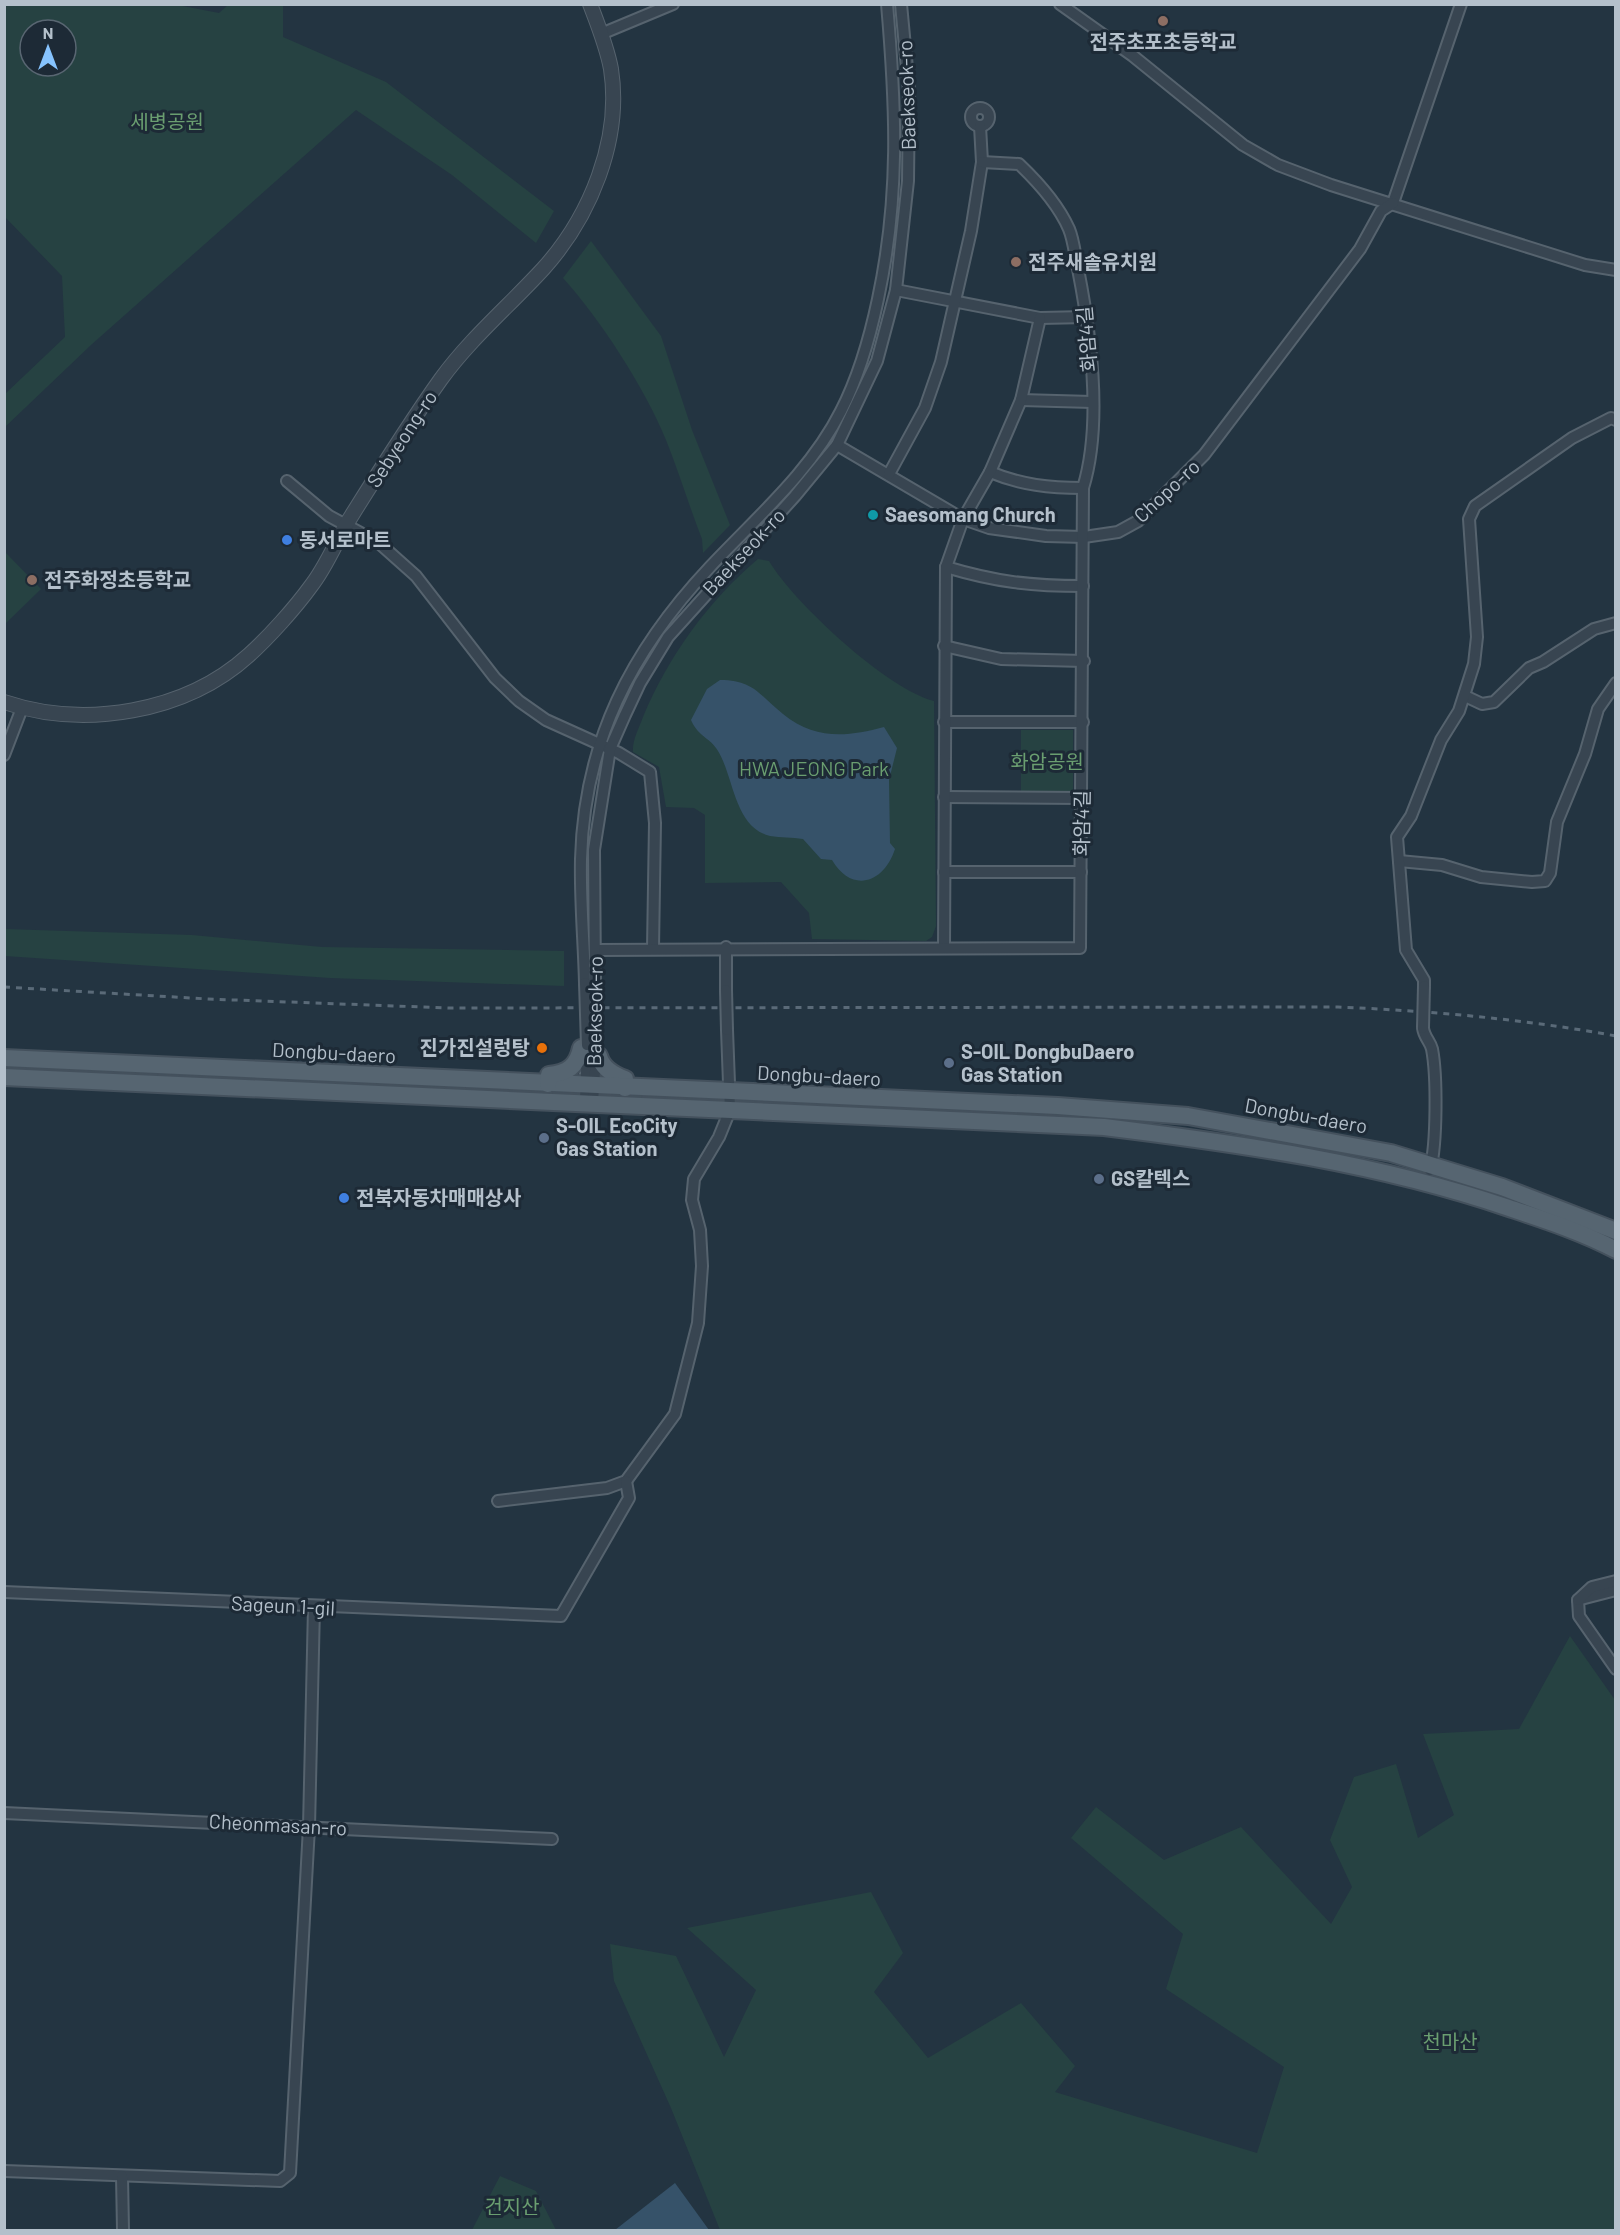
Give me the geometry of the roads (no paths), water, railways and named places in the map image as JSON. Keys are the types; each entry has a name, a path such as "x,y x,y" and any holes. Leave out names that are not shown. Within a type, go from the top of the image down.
{"main road":[{"path":"548,1085 549,1075 563,1074 573,1067 581,1048 591,1048 599,1056 600,1062 615,1075 625,1079 625,1088"},
{"name":"Dongbu-daero","path":"4,1058 548,1085 589,1094 625,1088 1058,1106 1188,1116 1391,1153 1429,1173 1616,1250"},
{"name":"Dongbu-daero","path":"4,1077 589,1094 730,1110 1104,1126 1257,1146 1502,1187 1616,1232"}],"street":[{"name":"Sebyeong-ro","path":"4,702 22,708 54,713 114,714 146,708 192,692 248,656 312,586 346,525 441,378 479,333 544,268 576,222 604,161 611,126 611,69 590,4"},
{"path":"601,34 673,4"},
{"name":"Baekseok-ro","path":"589,1094 590,982 581,856 588,793 598,744 617,696 643,650 703,574 814,455 841,412 855,379 867,343 890,241 894,196 895,105 887,4"},
{"name":"Baekseok-ro","path":"590,982 596,950 594,850 610,749 640,683 668,637 795,496 837,445 877,361 896,290 908,181 910,130 901,4"},
{"path":"1060,4 1133,56 1243,145 1278,165 1331,185 1585,265 1616,270"},
{"path":"1393,203 1461,4"},
{"path":"889,474 925,408 941,362 956,302 982,162 980,126"},
{"name":"화암4길","path":"596,950 726,947 1080,948 1084,661 1083,488 1093,446 1088,317 1070,232 1059,209 1019,164 982,162"},
{"name":"Chopo-ro","path":"837,445 963,519 1021,534 1084,537 1118,532 1138,521 1204,455 1360,249 1381,211 1393,203"},
{"path":"896,290 1040,318 1088,317"},
{"path":"944,948 946,567 963,519 990,471 1021,400 1040,318"},
{"path":"1021,400 1092,402"},
{"path":"1429,1173 1434,1067 1431,1045 1424,1037 1424,980 1406,950 1397,837 1411,816 1441,740 1465,696 1474,664 1477,637 1468,543 1468,519 1475,506 1572,438 1611,418 1616,420"},
{"path":"990,471 1029,485 1083,488"},
{"path":"287,481 329,516 379,543 416,576 495,678 519,701 546,720 610,749 650,772 653,782 653,948"},
{"path":"946,567 1013,584 1083,586"},
{"path":"1465,696 1482,704 1494,702 1529,668 1544,662 1594,628 1616,623"},
{"path":"944,646 1001,659 1084,661"},
{"path":"1399,861 1442,865 1481,877 1532,882 1545,881 1550,873 1557,822 1585,754 1598,710 1616,683"},
{"path":"4,755 22,708"},
{"path":"944,722 1083,723"},
{"path":"944,797 1082,798"},
{"path":"944,872 1081,872"},
{"path":"498,1501 607,1488 626,1481 675,1414 698,1323 700,1230 692,1200 694,1179 719,1137 730,1110 726,947"},
{"name":"Sageun 1-gil","path":"4,1592 561,1616 629,1498 626,1481"},
{"path":"1578,1600 1592,1587 1616,1581"},
{"path":"1578,1600 1616,1590"},
{"path":"1578,1600 1579,1616 1616,1669"},
{"path":"4,2171 280,2181 290,2172 309,1827 314,1607"},
{"name":"Cheonmasan-ro","path":"4,1813 552,1839"},
{"path":"122,2176 123,2230"}],"water":[{"path":"720,680 749,686 795,722 819,732 857,733 884,727 897,748 889,780 890,843 895,849 890,861 876,876 867,880 849,877 840,871 832,860 821,859 803,839 770,836 758,831 749,823 736,800 718,751 697,730 691,720 707,689"},
{"path":"675,2183 709,2230 615,2230"}],"railway":[{"path":"4,987 208,999 449,1008 1338,1007 1478,1017 1616,1036"}],"place":[{"name":"전주초포초등학교","path":"1163,21"},
{"name":"전주새솔유치원","path":"1016,262"},
{"name":"Saesomang Church","path":"873,515"},
{"name":"동서로마트","path":"287,540"},
{"name":"전주화정초등학교","path":"32,580"},
{"name":"진가진설렁탕","path":"542,1048"},
{"name":"S-OIL DongbuDaero Gas Station","path":"949,1063"},
{"name":"S-OIL EcoCity Gas Station","path":"544,1138"},
{"name":"GS칼텍스","path":"1099,1179"},
{"name":"전북자동차매매상사","path":"344,1198"}],"park label":[{"name":"세병공원","path":"167,122"},
{"name":"화암공원","path":"1047,762"},
{"name":"HWA JEONG Park","path":"814,769"},
{"name":"천마산","path":"1450,2042"},
{"name":"건지산","path":"512,2207"}]}
